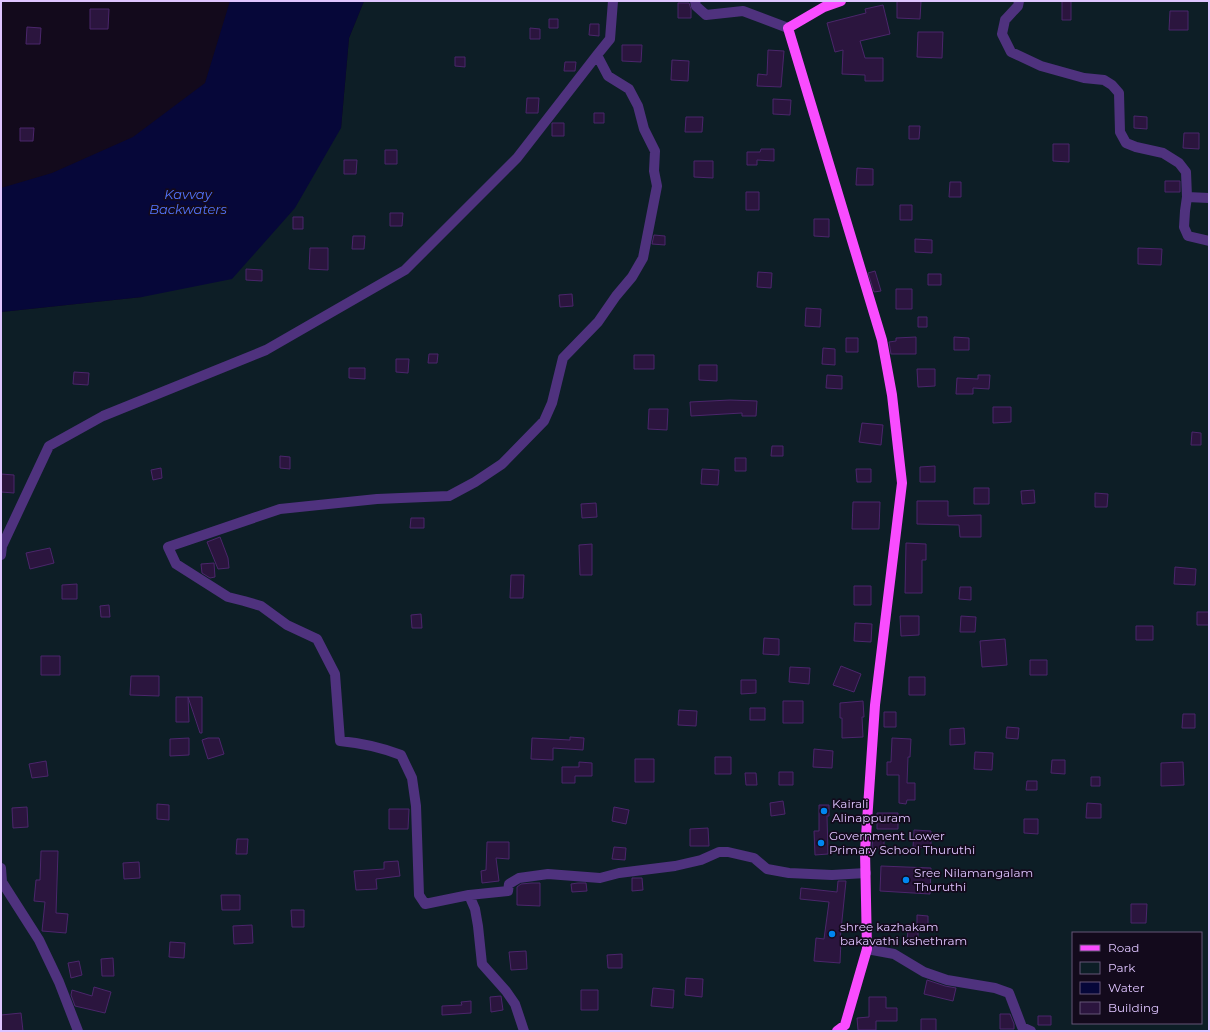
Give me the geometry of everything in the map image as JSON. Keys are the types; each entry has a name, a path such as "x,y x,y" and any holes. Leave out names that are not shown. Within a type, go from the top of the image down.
{"main road":[{"path":"837,1031 845,1025 867,949 865,851 875,705 902,483 892,395 882,340 788,28 824,7 841,1"}],"street":[{"path":"1,555 2,546 49,446 103,416 266,350 405,270 517,158 598,55 610,39 613,1"},
{"path":"696,1 696,6 706,15 743,11 788,28"},
{"path":"1019,1 1018,6 1005,20 1002,34 1011,52 1048,68 1084,78 1104,80 1112,85 1119,93 1120,132 1126,143 1162,153 1179,163 1186,172 1187,197 1184,211 1184,227 1188,236 1209,241"},
{"path":"598,55 608,76 629,89 638,106 644,129 655,151 654,171 657,186 643,258 632,277 616,296 598,322 563,358 552,403 544,421 502,464 475,482 449,496 377,499 280,509 168,547 176,564 228,597 261,606 287,625 317,639 335,674 340,741 364,743 401,755 412,778 416,806 418,895 425,904 469,895 508,891 509,884 519,878 548,874 600,878 619,873 674,866 701,860 719,852 754,858 767,869 789,873 832,875 866,873"},
{"path":"1187,197 1209,198"},
{"path":"1,868 2,883 39,940 59,982 78,1031"},
{"path":"469,895 475,909 482,964 506,991 515,1004 524,1031"},
{"path":"867,949 894,954 924,972 948,980 995,988 1009,993 1022,1027 1032,1031"}],"green space":[{"path":"364,1 1209,1 1209,1031 1,1031 1,312 142,297 341,128 349,38"}],"water":[{"name":"Kavvay Backwaters","path":"230,1 364,1 349,38 341,128 295,208 232,279 142,297 1,312 1,188 52,173 133,137 205,83"}],"building":[{"path":"897,1 921,1 920,19 897,18"},
{"path":"1062,1 1071,1 1071,20 1062,20"},
{"path":"678,3 689,3 691,18 678,18"},
{"path":"883,5 890,34 860,41 865,58 883,58 883,81 865,81 865,75 842,74 843,50 835,52 827,23 866,13 865,9"},
{"path":"90,9 109,9 108,29 90,29"},
{"path":"1170,11 1188,11 1188,30 1169,30"},
{"path":"549,19 558,19 558,28 549,28"},
{"path":"590,24 599,24 599,36 589,35"},
{"path":"27,27 41,28 40,44 26,44"},
{"path":"530,28 540,29 540,39 530,39"},
{"path":"918,32 943,32 942,58 917,57"},
{"path":"622,45 642,45 641,62 622,61"},
{"path":"768,50 784,51 781,87 757,86 758,74 767,75"},
{"path":"455,57 465,57 465,67 455,66"},
{"path":"672,60 689,61 688,81 671,80"},
{"path":"565,62 576,62 575,71 564,71"},
{"path":"527,98 539,98 538,113 526,113"},
{"path":"773,99 791,100 790,115 773,114"},
{"path":"594,113 604,113 604,123 594,123"},
{"path":"1134,116 1147,117 1147,129 1134,128"},
{"path":"686,117 703,117 702,132 685,132"},
{"path":"552,123 564,123 564,136 552,136"},
{"path":"909,126 920,126 919,139 909,139"},
{"path":"20,128 34,128 33,141 20,141"},
{"path":"1184,133 1199,133 1199,149 1183,148"},
{"path":"1053,144 1069,144 1069,162 1053,161"},
{"path":"761,149 774,149 774,161 757,160 757,165 747,165 747,152 760,152"},
{"path":"385,150 397,150 397,164 385,164"},
{"path":"344,160 357,160 356,174 344,174"},
{"path":"694,161 713,161 713,178 694,177"},
{"path":"857,168 873,169 873,185 856,185"},
{"path":"1165,181 1180,181 1180,192 1165,192"},
{"path":"950,182 961,182 961,197 949,197"},
{"path":"746,192 759,192 759,210 746,210"},
{"path":"900,205 912,205 912,220 900,220"},
{"path":"390,213 403,213 402,226 390,226"},
{"path":"293,217 303,217 303,229 293,229"},
{"path":"814,219 829,219 829,237 814,236"},
{"path":"654,235 665,236 665,245 652,244"},
{"path":"353,236 365,236 364,249 352,249"},
{"path":"915,239 932,240 932,253 915,252"},
{"path":"310,248 328,248 328,270 309,269"},
{"path":"1138,248 1162,249 1161,265 1138,264"},
{"path":"246,269 262,270 262,281 246,280"},
{"path":"875,271 881,291 874,292 868,273"},
{"path":"758,272 772,273 771,288 757,287"},
{"path":"928,274 941,274 941,285 928,285"},
{"path":"896,289 912,289 912,309 896,309"},
{"path":"572,294 573,306 560,307 559,295"},
{"path":"806,308 821,309 820,327 805,326"},
{"path":"918,317 927,317 927,327 918,327"},
{"path":"916,337 916,354 891,354 889,342 896,341 896,338"},
{"path":"954,337 969,338 969,350 954,350"},
{"path":"846,338 858,338 858,352 846,352"},
{"path":"823,348 835,349 835,365 822,364"},
{"path":"429,354 438,354 437,363 428,363"},
{"path":"634,355 654,355 654,369 634,369"},
{"path":"396,359 409,359 408,373 396,372"},
{"path":"699,365 717,365 717,381 699,380"},
{"path":"349,368 365,368 365,379 349,378"},
{"path":"917,369 935,369 935,386 918,387"},
{"path":"74,372 89,373 88,385 73,384"},
{"path":"827,375 842,376 842,389 826,388"},
{"path":"978,375 990,375 989,389 973,388 973,394 956,394 957,378 978,379"},
{"path":"730,400 757,401 756,416 742,416 742,413 691,416 690,402"},
{"path":"993,407 1011,407 1011,422 993,423"},
{"path":"649,409 668,409 667,430 648,429"},
{"path":"862,423 883,425 881,445 859,442"},
{"path":"1192,432 1201,433 1201,445 1191,445"},
{"path":"772,446 783,446 783,456 771,456"},
{"path":"280,456 290,457 290,469 280,468"},
{"path":"735,458 746,458 746,471 735,471"},
{"path":"935,466 935,482 920,482 920,467"},
{"path":"161,468 162,478 153,480 151,470"},
{"path":"702,469 719,470 718,485 701,484"},
{"path":"856,469 871,469 871,482 857,482"},
{"path":"1,474 14,475 14,493 1,492"},
{"path":"974,488 989,488 989,504 974,504"},
{"path":"1034,490 1035,503 1022,504 1021,491"},
{"path":"1095,493 1108,494 1107,507 1095,507"},
{"path":"917,501 948,501 948,516 981,515 981,537 960,537 959,525 917,524"},
{"path":"853,502 880,502 879,529 852,529"},
{"path":"596,503 597,517 582,518 581,504"},
{"path":"411,518 424,518 424,528 410,528"},
{"path":"220,537 228,558 229,568 218,569 207,542"},
{"path":"906,543 926,544 926,560 922,560 922,593 905,593"},
{"path":"592,544 592,575 580,575 579,545"},
{"path":"50,548 54,563 30,569 26,553"},
{"path":"214,563 215,577 210,578 202,573 201,564"},
{"path":"1175,567 1196,569 1195,585 1174,584"},
{"path":"511,575 524,575 523,598 510,598"},
{"path":"77,584 77,599 62,599 62,585"},
{"path":"854,586 871,586 871,605 854,605"},
{"path":"960,587 971,587 971,600 959,599"},
{"path":"109,605 110,617 101,617 100,606"},
{"path":"1197,612 1209,612 1209,625 1197,625"},
{"path":"421,614 422,628 412,628 411,615"},
{"path":"900,616 919,616 919,635 901,636"},
{"path":"961,616 976,617 975,632 960,632"},
{"path":"855,623 872,624 871,642 854,641"},
{"path":"1136,626 1153,626 1153,640 1136,640"},
{"path":"764,638 779,639 779,655 763,654"},
{"path":"1005,639 1007,665 982,667 980,641"},
{"path":"41,656 60,656 60,675 41,675"},
{"path":"1030,660 1047,660 1047,675 1030,675"},
{"path":"841,666 861,674 854,692 833,685"},
{"path":"790,667 810,668 809,684 789,682"},
{"path":"131,676 159,676 159,696 130,695"},
{"path":"909,677 925,677 925,695 909,695"},
{"path":"741,680 756,680 756,693 741,694"},
{"path":"176,697 188,697 189,722 176,722"},
{"path":"188,697 202,697 202,733 200,733"},
{"path":"783,701 803,701 803,723 783,723"},
{"path":"863,701 863,737 842,738 840,703"},
{"path":"750,708 765,708 765,720 750,720"},
{"path":"679,710 697,711 696,726 678,725"},
{"path":"884,712 896,712 896,727 884,727"},
{"path":"1183,714 1195,714 1195,728 1182,728"},
{"path":"1007,727 1019,728 1018,739 1006,738"},
{"path":"964,728 965,744 950,745 950,729"},
{"path":"570,737 584,738 583,750 553,748 553,760 531,759 532,738 570,740"},
{"path":"189,738 189,755 170,756 170,739"},
{"path":"208,738 219,738 224,754 208,759 202,740"},
{"path":"892,738 911,739 910,757 908,757 907,783 915,783 915,800 907,800 906,804 899,803 899,775 887,775 887,762 891,762"},
{"path":"814,749 833,751 832,768 813,767"},
{"path":"975,752 993,753 992,770 974,769"},
{"path":"715,757 731,757 731,774 715,774"},
{"path":"635,759 654,759 654,782 635,782"},
{"path":"1052,760 1065,760 1065,774 1051,773"},
{"path":"46,761 48,776 32,778 29,764"},
{"path":"579,762 592,763 592,776 575,776 575,783 562,783 562,767 579,767"},
{"path":"1183,762 1184,785 1161,786 1161,763"},
{"path":"779,772 793,772 793,785 779,785"},
{"path":"745,773 756,773 757,785 746,785"},
{"path":"1091,777 1100,777 1100,786 1091,786"},
{"path":"1027,781 1037,781 1037,790 1026,790"},
{"path":"783,801 785,814 771,816 770,803"},
{"path":"1087,803 1101,804 1101,818 1086,818"},
{"path":"157,804 169,805 169,820 157,819"},
{"path":"819,805 829,805 829,816 827,816 828,854 815,855 814,831 819,831"},
{"path":"27,807 28,827 13,828 12,808"},
{"path":"614,807 629,810 626,824 612,821"},
{"path":"389,809 409,809 408,829 389,829"},
{"path":"877,813 898,813 898,829 877,829"},
{"path":"1024,819 1038,819 1038,834 1024,833"},
{"path":"708,828 709,846 690,846 690,829"},
{"path":"914,830 931,831 931,848 913,847"},
{"path":"873,836 884,836 884,848 872,848"},
{"path":"237,839 248,839 247,854 236,854"},
{"path":"487,842 509,842 509,859 496,858 499,881 482,883 481,871 486,870"},
{"path":"614,847 626,848 625,860 612,859"},
{"path":"41,851 58,851 56,913 68,914 66,933 42,931 45,902 34,901 36,880 40,880"},
{"path":"398,861 400,876 376,879 377,889 356,890 354,871 384,869 384,862"},
{"path":"139,862 140,878 124,879 123,863"},
{"name":"Sree Nilamangalam Thuruthi","path":"881,866 931,868 930,894 880,891"},
{"path":"632,878 642,878 643,890 632,891"},
{"path":"838,881 846,881 840,940 840,963 814,961 816,938 824,939 829,902 800,899 801,888 837,892"},
{"path":"540,883 540,906 517,905 517,887 521,884"},
{"path":"586,883 587,891 572,892 571,884"},
{"path":"221,895 240,895 240,910 222,910"},
{"path":"1131,904 1147,904 1146,923 1131,923"},
{"path":"291,910 304,910 304,927 292,927"},
{"path":"917,915 928,916 928,925 917,925"},
{"path":"252,925 253,943 234,944 233,926"},
{"path":"908,930 918,931 918,941 907,941"},
{"path":"170,942 185,943 184,958 169,957"},
{"path":"526,951 527,969 511,970 509,952"},
{"path":"622,954 622,968 608,968 607,955"},
{"path":"113,958 114,976 102,976 101,959"},
{"path":"79,961 82,975 71,978 68,963"},
{"path":"686,978 703,979 702,997 685,995"},
{"path":"927,980 956,988 953,1001 924,994"},
{"path":"94,987 111,992 105,1013 75,1006 71,995 72,990 92,996"},
{"path":"653,988 674,990 673,1008 651,1006"},
{"path":"581,990 598,990 598,1010 581,1010"},
{"path":"501,996 503,1010 491,1012 490,997"},
{"path":"869,997 886,997 886,1008 897,1008 897,1021 876,1021 876,1030 858,1030 857,1018 869,1017"},
{"path":"471,1001 471,1013 442,1015 442,1006 462,1005 461,1002"},
{"path":"21,1013 23,1031 1,1031 1,1015"},
{"path":"1000,1014 1010,1014 1014,1024 1014,1029 1000,1029"},
{"path":"1038,1016 1051,1016 1051,1025 1038,1025"},
{"path":"921,1019 936,1019 936,1031 921,1031"}],"place":[{"name":"Kairali Alinappuram","path":"824,811"},
{"name":"Government Lower Primary School Thuruthi","path":"821,843"},
{"name":"Sree Nilamangalam Thuruthi","path":"906,880"},
{"name":"shree kazhakam bakavathi kshethram","path":"832,934"}]}
